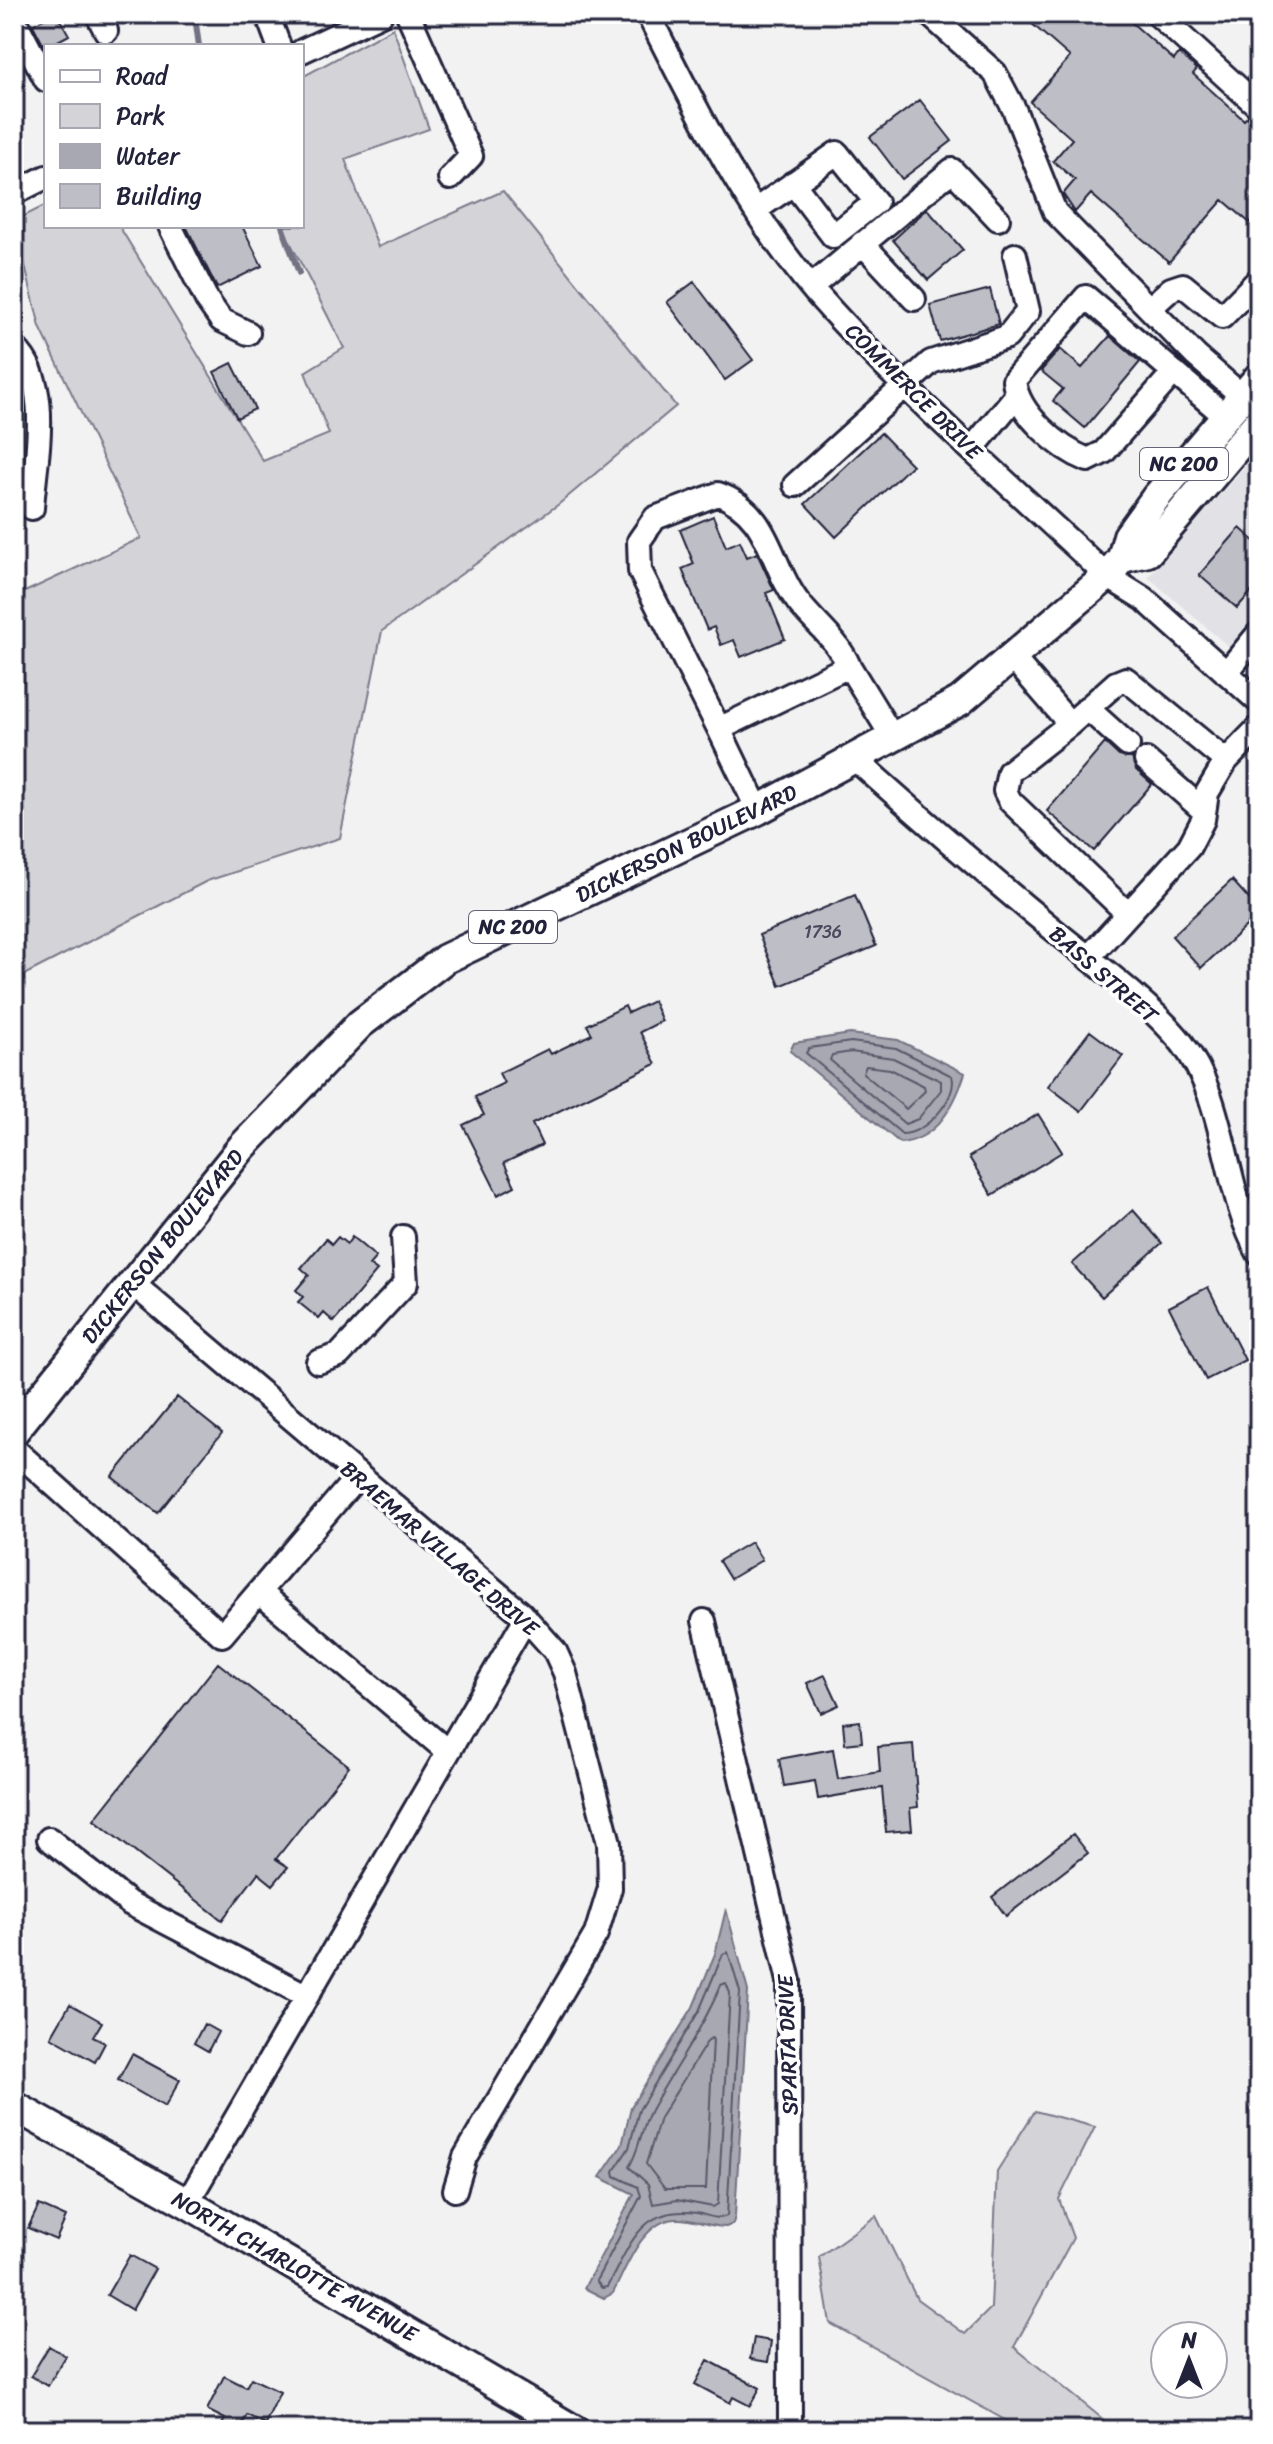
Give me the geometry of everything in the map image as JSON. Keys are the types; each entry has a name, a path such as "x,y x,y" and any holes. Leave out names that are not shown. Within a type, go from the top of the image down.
{"main road":[{"name":"DICKERSON BOULEVARD","path":"1114,567 1128,536 1157,496 1242,396"},
{"name":"DICKERSON BOULEVARD","path":"14,1431 242,1147 360,1024 445,959 758,810 960,701 1114,567 1148,552 1247,446 1259,421"},
{"name":"NORTH CHARLOTTE AVENUE","path":"14,2106 187,2203 574,2430"}],"street":[{"path":"267,14 278,44"},
{"path":"304,50 344,22 381,14"},
{"path":"408,14 471,156 450,178"},
{"name":"COMMERCE DRIVE","path":"648,14 708,134 757,209 831,310 972,449 1114,567 1144,599 1259,702"},
{"path":"929,14 995,73 1014,109 1055,212 1196,356 1242,396"},
{"path":"1157,14 1259,107"},
{"path":"14,19 44,76"},
{"path":"812,286 952,170 998,219"},
{"path":"14,193 44,178"},
{"path":"757,209 793,183"},
{"path":"171,228 207,300 221,320 248,333"},
{"path":"862,243 914,299"},
{"path":"795,485 931,362 1007,337 1028,311 1015,255"},
{"path":"1150,308 1171,289 1183,285 1222,317 1259,279"},
{"path":"1174,372 1104,452 1088,460 1074,455 1044,429 1015,397 1014,380 1086,297 1174,372 1242,396"},
{"path":"14,347 21,353 39,399 32,508"},
{"path":"972,449 1015,397"},
{"path":"758,810 640,571 639,541 655,518 718,494 739,502 766,537 797,601 840,646 893,738"},
{"path":"1226,673 1259,633"},
{"path":"1012,657 1070,724"},
{"path":"719,729 849,666"},
{"path":"1135,905 1010,801 1005,791 1009,772 1116,683 1126,679 1226,761"},
{"path":"1087,708 1128,745"},
{"path":"1088,958 1189,847 1202,820 1207,793 1226,761 1259,727"},
{"name":"BASS STREET","path":"855,759 970,861 1088,958 1182,1044 1208,1093 1244,1228 1259,1254"},
{"path":"1146,760 1202,820"},
{"path":"318,1362 339,1355 406,1283 403,1237"},
{"name":"BRAEMAR VILLAGE DRIVE","path":"132,1283 526,1618 555,1651 569,1684 609,1843 610,1888 596,1934 465,2157 455,2190"},
{"path":"14,1449 222,1635 357,1477"},
{"path":"259,1592 447,1751"},
{"path":"187,2203 526,1618"},
{"name":"SPARTA DRIVE","path":"704,1621 789,1981 790,2430"},
{"path":"49,1839 129,1903 307,1996"}],"shaded area":[{"path":"1259,450 1259,673 1148,577"}],"green space":[{"path":"393,28 429,129 345,159 378,247 503,191 676,406 559,504 382,631 340,838 207,881 14,980 14,597 141,538 40,327 14,221 44,206 44,228 120,228 263,461 329,434 305,372 344,348 283,228 304,228 304,76"},
{"path":"1035,2111 1095,2127 1059,2199 1073,2238 1014,2347 1104,2420 1101,2430 1023,2430 830,2323 819,2257 876,2216 917,2299 965,2334 991,2308 997,2171"}],"water":[{"path":"850,1034 898,1040 965,1073 950,1108 934,1128 913,1140 900,1143 790,1051 794,1043"},
{"path":"726,1909 748,1991 733,2224 726,2227 682,2219 664,2221 637,2247 613,2293 604,2298 584,2288 634,2194 600,2177 622,2145 631,2107 693,2007 715,1954"}],"building":[{"path":"57,14 69,35 44,46 33,25"},
{"path":"1039,14 1122,14 1174,60 1179,53 1197,69 1193,74 1244,120 1248,116 1259,123 1259,212 1250,223 1223,200 1169,262 1091,194 1075,212 1063,194 1075,180 1053,161 1072,139 1030,102 1070,57 1031,23"},
{"path":"920,100 952,141 902,179 870,137"},
{"path":"927,209 963,250 928,280 893,240"},
{"path":"187,228 243,228 262,266 217,288"},
{"path":"694,282 753,360 725,380 667,302"},
{"path":"990,289 999,324 940,341 930,305"},
{"path":"1110,336 1140,362 1085,428 1053,401 1063,389 1041,371 1060,349 1082,368"},
{"path":"232,363 255,409 237,418 214,372"},
{"path":"881,433 912,465 836,537 805,504"},
{"path":"713,516 726,547 740,541 747,557 757,553 774,590 766,593 785,639 741,657 734,640 721,645 714,627 707,630 682,569 694,564 680,530"},
{"path":"1240,528 1259,545 1259,583 1237,608 1199,575"},
{"path":"1105,743 1119,756 1132,758 1136,770 1152,784 1094,851 1047,811"},
{"path":"1232,880 1259,910 1259,914 1201,968 1172,936"},
{"path":"855,895 876,946 780,986 759,935"},
{"path":"653,1001 662,1021 640,1032 656,1064 532,1124 542,1145 504,1163 515,1186 498,1195 463,1125 484,1115 475,1097 504,1083 499,1073 548,1049 551,1054 592,1034 587,1025 625,1006 628,1013"},
{"path":"1090,1031 1123,1056 1081,1111 1048,1086"},
{"path":"1038,1114 1062,1152 992,1195 969,1157"},
{"path":"1133,1210 1162,1243 1102,1297 1072,1264"},
{"path":"338,1237 347,1244 352,1237 376,1257 369,1265 377,1271 334,1322 324,1313 319,1319 298,1302 303,1297 296,1290 309,1275 301,1268 326,1239 332,1244"},
{"path":"1208,1287 1245,1360 1206,1380 1169,1307"},
{"path":"177,1397 222,1433 158,1513 112,1477"},
{"path":"751,1542 762,1560 730,1579 719,1561"},
{"path":"218,1663 349,1766 276,1859 288,1867 273,1885 258,1873 222,1920 94,1820"},
{"path":"825,1675 839,1705 821,1713 807,1683"},
{"path":"860,1721 862,1742 845,1744 843,1723"},
{"path":"913,1744 918,1807 910,1808 912,1830 886,1832 882,1788 818,1799 815,1781 784,1786 779,1759 833,1749 838,1779 880,1772 878,1747"},
{"path":"1073,1834 1088,1853 1006,1916 992,1897"},
{"path":"70,2004 102,2022 93,2037 105,2043 95,2062 51,2037"},
{"path":"204,2024 218,2032 208,2051 194,2043"},
{"path":"132,2054 180,2080 165,2107 118,2080"},
{"path":"39,2205 66,2217 56,2240 28,2228"},
{"path":"130,2255 155,2269 132,2310 107,2295"},
{"path":"754,2338 771,2341 768,2362 750,2359"},
{"path":"49,2346 66,2356 48,2386 31,2376"},
{"path":"708,2360 760,2388 750,2406 733,2397 730,2403 695,2384"},
{"path":"224,2376 246,2387 251,2378 280,2392 265,2424 247,2415 239,2430 219,2430 225,2419 207,2410"}],"waterway":[{"path":"188,14 196,24 199,44"},
{"path":"283,228 299,273"}]}
